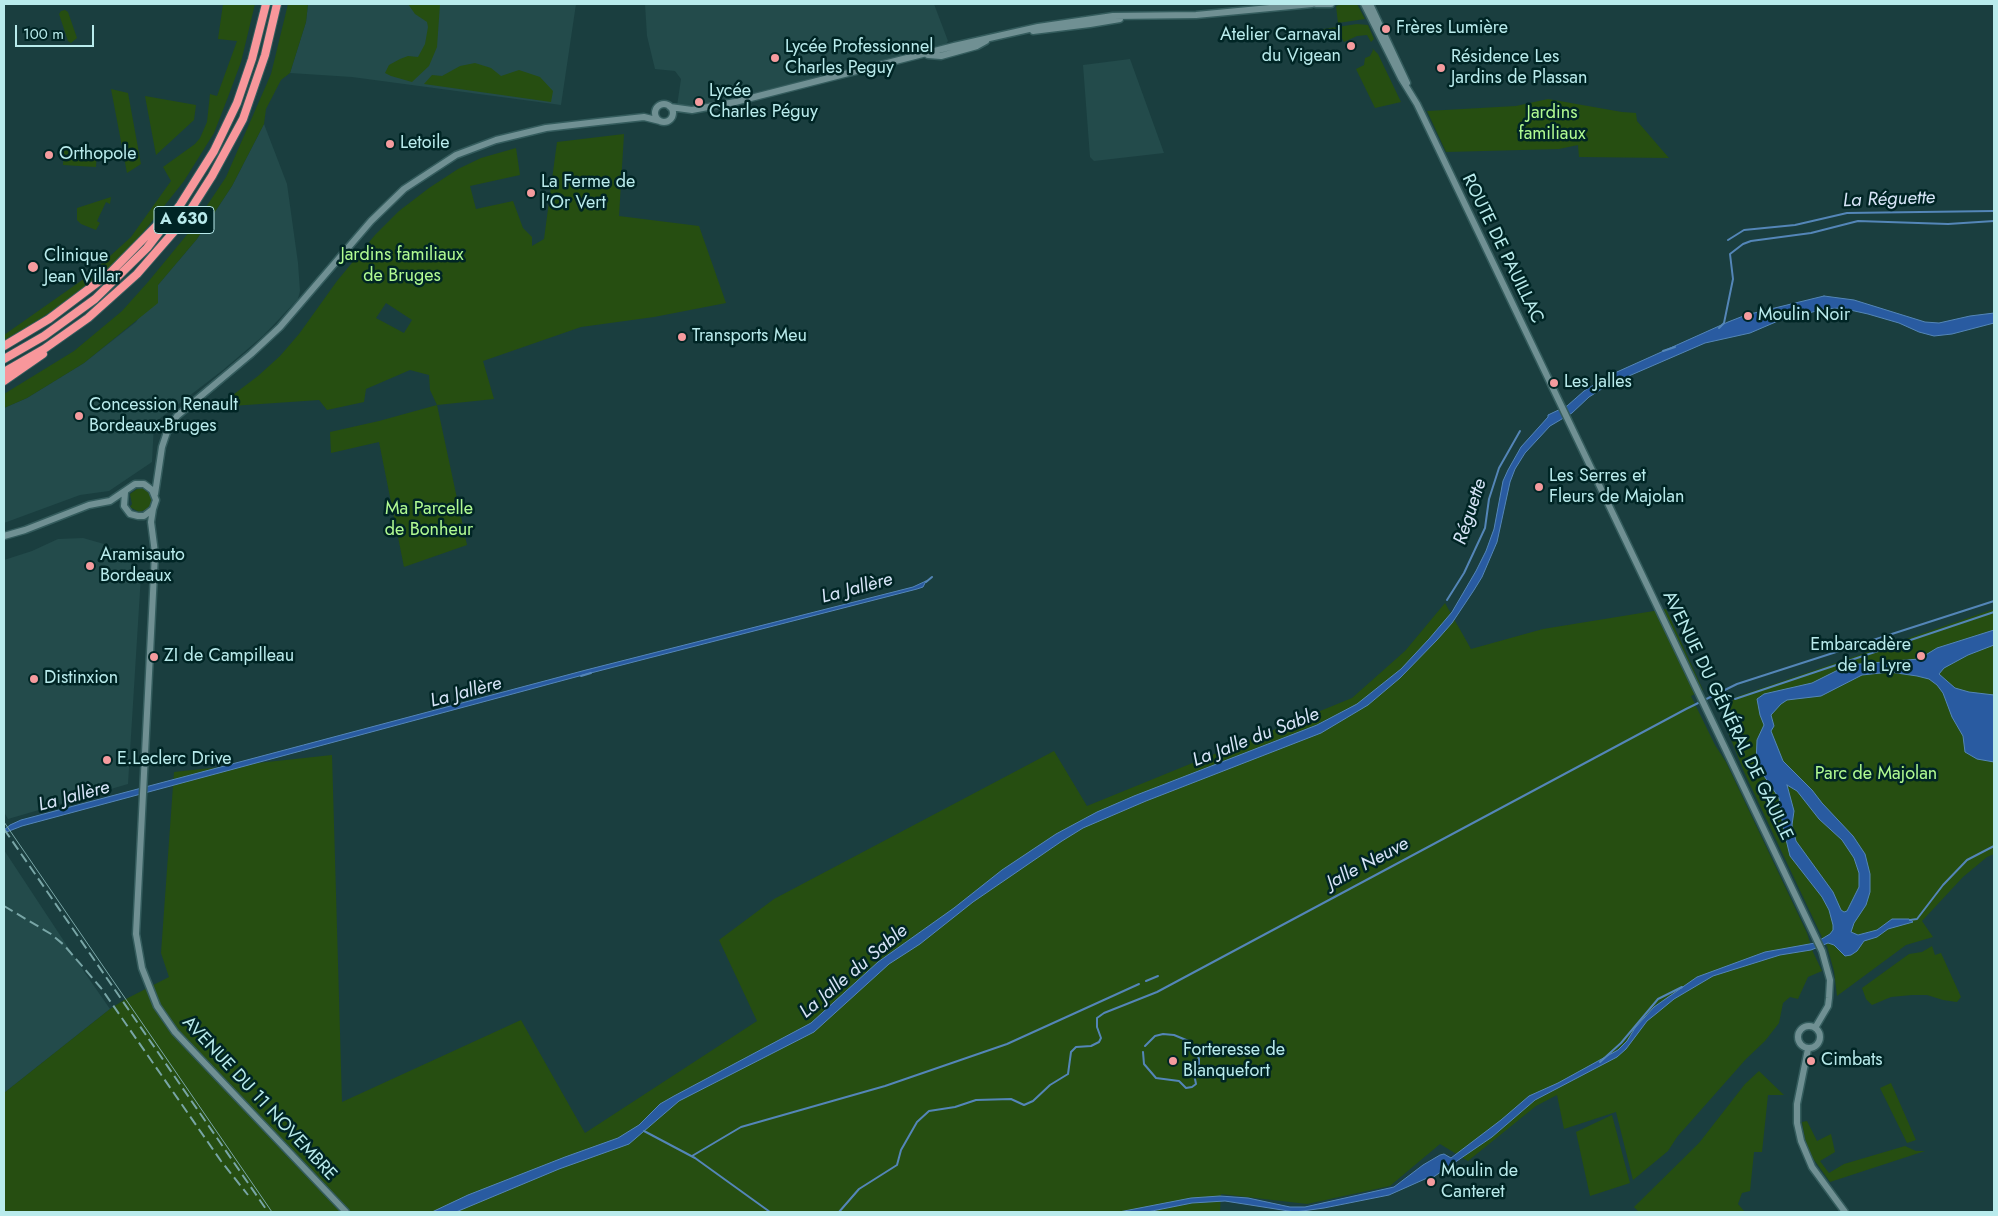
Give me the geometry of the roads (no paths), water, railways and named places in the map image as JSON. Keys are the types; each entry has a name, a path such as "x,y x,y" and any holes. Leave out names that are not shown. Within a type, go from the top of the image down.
{"highway":[{"name":"A 630","path":"4,359 65,322 118,278 160,233 214,151 237,103 252,59 266,4"},
{"name":"A 630","path":"4,372 44,349 78,326 115,295 147,264 184,220 233,140 243,119 265,55 277,4"},
{"path":"4,346 49,319 110,273 153,231 191,188"},
{"path":"4,381 78,326"}],"main road":[{"path":"133,515 144,516 153,510 156,500 155,488 162,448 167,432 177,416 280,327 392,199 410,184 456,155 496,140 546,128 644,117 665,122 692,110 735,102 922,55 941,56 977,46 992,38 1038,27 1113,16 1196,15 1312,4"},
{"path":"1316,4 1331,4"},
{"name":"ROUTE DE PAUILLAC","path":"1364,4 1401,78 1409,89"},
{"name":"ROUTE DE PAUILLAC","path":"1370,4 1568,422"},
{"path":"644,117 662,105 692,110"},
{"path":"670,107 673,112 670,120"},
{"path":"656,110 656,117 660,121"},
{"name":"AVENUE DU GÉNÉRAL DE GAULLE","path":"1568,422 1822,951 1828,968 1829,998 1828,1006 1815,1028"},
{"path":"4,536 25,530 89,505 110,501 131,486 150,480 159,472"},
{"path":"139,484 149,486 155,494"},
{"path":"125,492 123,501 126,510"},
{"path":"110,501 120,504 144,521 153,537"},
{"name":"AVENUE DU 11 NOVEMBRE","path":"153,510 151,522 155,553 136,934 142,968 157,1006 165,1020 185,1045 346,1212"},
{"path":"1804,1027 1815,1028 1820,1034 1820,1041 1815,1047 1808,1048 1800,1043 1799,1032 1804,1027"},
{"path":"1808,1048 1797,1104 1797,1123 1801,1141 1812,1167 1845,1212"}],"water":[{"path":"1824,296 1854,300 1925,322 1939,323 1994,313 1994,323 1952,334 1934,336 1868,314 1841,308 1824,309 1778,321 1750,333 1705,343 1608,385 1589,397 1572,413 1550,426 1525,453 1515,469 1510,482 1497,542 1482,577 1474,590 1452,623 1437,640 1400,678 1368,705 1321,733 1146,801 1083,828 973,902 920,944 889,964 814,1032 679,1101 629,1144 559,1169 456,1212 432,1212 468,1195 618,1138 639,1125 660,1104 811,1023 878,962 954,908 1002,870 1056,834 1097,812 1134,796 1317,725 1357,704 1401,669 1452,612 1486,551 1494,529 1503,481 1508,470 1521,447 1548,415 1567,406 1584,391 1608,376 1728,322 1746,315"},
{"path":"926,581 923,587 917,589 583,675 22,826 4,833 4,830 10,825 21,820 586,670 913,587"},
{"path":"1994,630 1994,645 1968,655 1944,668 1939,674 1955,688 1994,695 1994,762 1977,759 1965,752 1963,736 1952,717 1943,693 1929,679 1917,676 1890,672 1862,675 1821,696 1787,700 1771,715 1774,726 1771,731 1783,761 1853,836 1865,854 1870,874 1870,892 1866,905 1854,923 1851,932 1858,935 1877,930 1892,919 1909,919 1913,922 1888,929 1877,937 1864,941 1857,951 1851,955 1845,956 1834,945 1828,943 1811,950 1780,955 1713,976 1674,999 1647,1021 1626,1049 1617,1057 1535,1100 1492,1137 1432,1178 1425,1179 1389,1195 1295,1212 1225,1201 1192,1203 1147,1212 1119,1212 1191,1198 1220,1196 1248,1198 1290,1207 1305,1207 1394,1187 1440,1155 1444,1154 1451,1158 1529,1096 1558,1083 1618,1050 1654,1007 1697,977 1765,952 1815,943 1830,934 1833,930 1833,925 1829,910 1822,897 1790,856 1779,798 1756,764 1757,740 1764,725 1757,699 1764,694 1812,683 1848,665 1919,659 1937,648","holes":["1787,785 1797,791 1819,819 1842,840 1854,858 1859,873 1859,887 1847,911 1841,910 1833,892 1796,841 1792,825 1794,811"]}],"waterway":[{"name":"La Réguette","path":"1728,240 1744,230 1795,225 1847,213 1994,211"},
{"path":"1719,328 1724,323 1733,279 1730,254 1743,244 1751,241 1811,233 1858,221 1948,224 1994,221"},
{"name":"La Jalle du Sable","path":"1663,351 1675,347"},
{"name":"Réguette","path":"1447,600 1464,573 1485,528 1489,499 1499,468 1520,431"},
{"name":"La Jallère","path":"926,582 932,577"},
{"name":"Jalle Neuve","path":"839,1212 859,1189 897,1165 901,1150 917,1122 929,1111 955,1107 976,1100 1011,1099 1024,1105 1033,1101 1050,1085 1068,1074 1071,1052 1076,1047 1091,1046 1099,1042 1101,1038 1097,1027 1097,1018 1104,1013 1157,992 1686,709 1737,684 1994,601"},
{"path":"1735,699 1994,612"},
{"name":"La Jallère","path":"581,676 591,673"},
{"path":"1910,920 1917,919 1943,885 1967,860 1994,846"},
{"path":"1146,981 1158,976"},
{"path":"692,1156 741,1127 885,1086 1007,1044 1139,984"},
{"path":"1600,1062 1621,1043 1658,999 1682,987"},
{"path":"1143,1052 1144,1064 1156,1078 1179,1081 1186,1088 1196,1084 1194,1074 1199,1064 1199,1059 1191,1042 1174,1035 1163,1034 1155,1036 1145,1046"},
{"path":"644,1131 695,1158 770,1212"}],"tram line":[{"path":"4,822 272,1212"}],"railway":[{"path":"4,829 268,1212"},
{"path":"4,906 51,934 64,945 101,988 221,1161 248,1195"}],"place":[{"name":"Frères Lumière","path":"1386,29"},
{"name":"Atelier Carnaval du Vigean","path":"1351,46"},
{"name":"Lycée Professionnel Charles Peguy","path":"775,58"},
{"name":"Résidence Les Jardins de Plassan","path":"1441,68"},
{"name":"Lycée Charles Péguy","path":"699,102"},
{"name":"Letoile","path":"390,144"},
{"name":"Orthopole","path":"49,155"},
{"name":"La Ferme de l'Or Vert","path":"531,193"},
{"name":"Clinique Jean Villar","path":"33,267"},
{"name":"Moulin Noir","path":"1748,316"},
{"name":"Transports Meu","path":"682,337"},
{"name":"Les Jalles","path":"1554,383"},
{"name":"Concession Renault Bordeaux-Bruges","path":"79,416"},
{"name":"Les Serres et Fleurs de Majolan","path":"1539,487"},
{"name":"Aramisauto Bordeaux","path":"90,566"},
{"name":"Embarcadère de la Lyre","path":"1921,656"},
{"name":"ZI de Campilleau","path":"154,657"},
{"name":"Distinxion","path":"34,679"},
{"name":"E.Leclerc Drive","path":"107,760"},
{"name":"Forteresse de Blanquefort","path":"1173,1061"},
{"name":"Cimbats","path":"1811,1061"},
{"name":"Moulin de Canteret","path":"1431,1182"}],"park label":[{"name":"Jardins familiaux","path":"1552,124"},
{"name":"Jardins familiaux de Bruges","path":"402,266"},
{"name":"Ma Parcelle de Bonheur","path":"429,520"},
{"name":"Parc de Majolan","path":"1876,775"}]}
